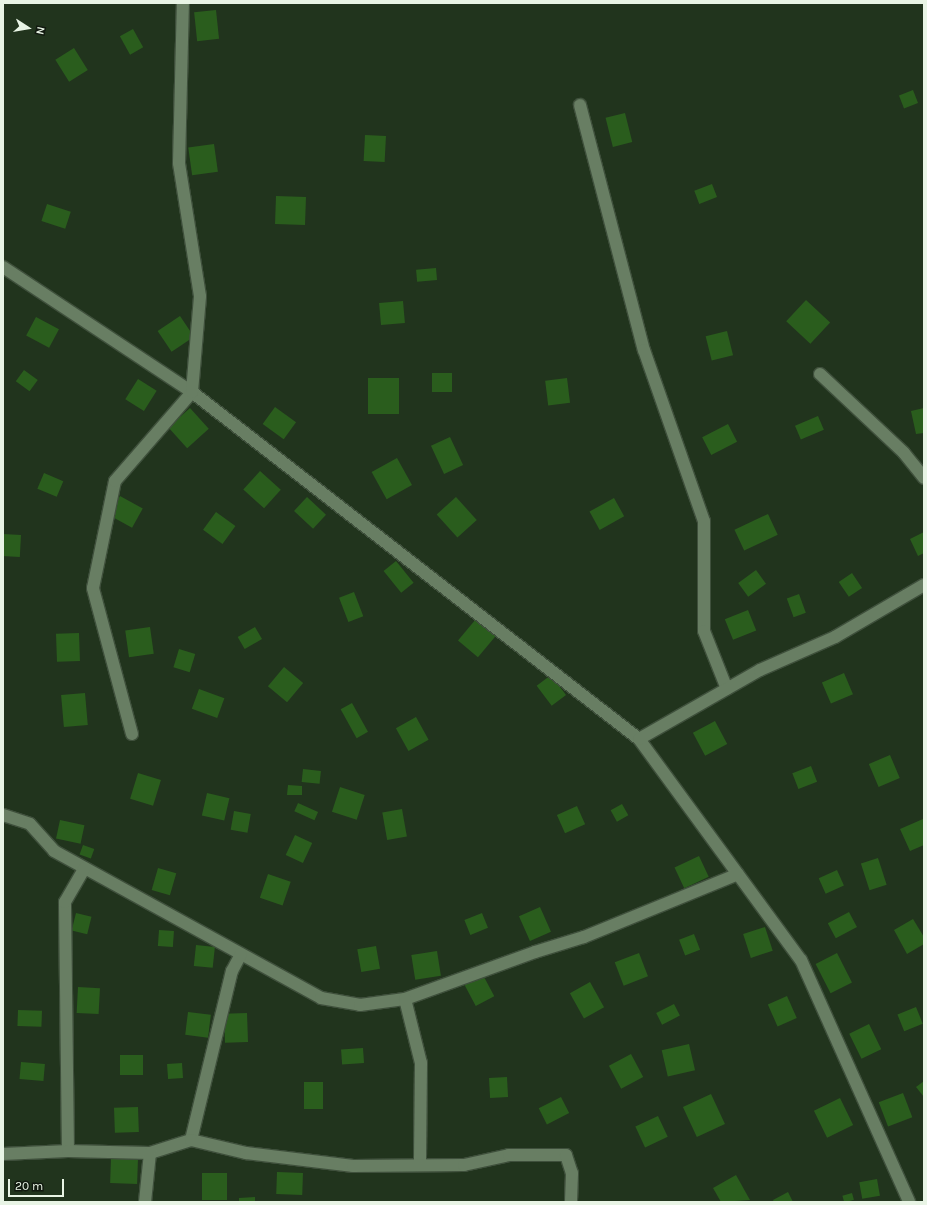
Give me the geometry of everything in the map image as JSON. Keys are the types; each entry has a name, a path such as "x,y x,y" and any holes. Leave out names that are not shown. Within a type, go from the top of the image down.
{"street":[{"path":"132,734 93,588 115,481 192,392 200,296 179,163 183,3"},
{"path":"580,105 644,350 704,521 704,631 727,688"},
{"path":"3,267 192,392 639,739 801,960 909,1202"},
{"path":"820,374 904,453 924,478"},
{"path":"639,739 760,670 835,637 924,585"},
{"path":"3,815 30,824 54,851 321,998 360,1005 405,999 534,952 584,937 738,874"},
{"path":"68,1151 65,902 85,868"},
{"path":"191,1140 232,971 241,954"},
{"path":"405,999 422,1063 420,1164"},
{"path":"3,1154 68,1151 150,1153 191,1140 246,1154 353,1166 420,1164 464,1165 510,1155 566,1155 572,1173 571,1202"},
{"path":"145,1202 150,1153"}],"building":[{"path":"216,10 219,39 197,41 194,12"},
{"path":"133,29 143,47 130,55 120,36"},
{"path":"74,48 88,70 69,82 55,60"},
{"path":"913,90 918,103 904,108 899,95"},
{"path":"625,113 632,142 613,147 606,118"},
{"path":"365,135 386,136 385,162 364,161"},
{"path":"214,144 218,172 192,175 188,148"},
{"path":"712,184 717,197 699,204 694,191"},
{"path":"276,196 306,197 305,225 275,224"},
{"path":"47,204 71,212 65,229 41,221"},
{"path":"436,268 437,280 417,282 416,270"},
{"path":"806,300 830,323 810,344 786,321"},
{"path":"403,301 405,323 381,325 379,303"},
{"path":"180,316 194,337 172,352 158,331"},
{"path":"36,317 59,329 49,348 26,336"},
{"path":"727,331 733,355 712,361 706,336"},
{"path":"24,370 38,380 30,391 16,381"},
{"path":"432,373 452,373 452,392 432,392"},
{"path":"368,378 399,378 399,414 368,414"},
{"path":"567,378 570,403 548,405 545,381"},
{"path":"138,379 157,391 144,411 125,399"},
{"path":"275,407 296,422 284,439 263,424"},
{"path":"190,408 209,429 187,448 168,427"},
{"path":"924,408 924,433 916,434 911,411"},
{"path":"818,416 824,430 801,440 795,426"},
{"path":"728,424 737,442 711,455 702,437"},
{"path":"450,437 463,465 444,474 431,446"},
{"path":"397,458 412,485 387,499 372,472"},
{"path":"260,471 281,490 264,508 243,490"},
{"path":"44,473 63,481 57,497 37,489"},
{"path":"120,496 143,509 132,528 109,515"},
{"path":"307,497 326,515 313,529 294,511"},
{"path":"456,497 477,520 457,537 437,514"},
{"path":"614,498 624,516 600,530 590,512"},
{"path":"216,512 235,526 222,544 203,530"},
{"path":"768,514 778,535 744,550 734,530"},
{"path":"924,532 924,553 918,556 910,539"},
{"path":"3,534 21,535 20,557 3,556"},
{"path":"396,561 414,583 401,593 384,571"},
{"path":"756,570 766,584 748,597 738,583"},
{"path":"852,573 862,588 849,597 839,582"},
{"path":"354,592 363,616 348,622 339,598"},
{"path":"799,594 806,613 794,617 787,598"},
{"path":"748,610 756,630 733,640 725,619"},
{"path":"476,619 496,636 478,657 458,640"},
{"path":"150,627 154,654 129,657 125,630"},
{"path":"255,627 262,639 245,649 238,637"},
{"path":"79,633 80,661 57,662 56,634"},
{"path":"179,649 195,654 190,672 173,667"},
{"path":"284,667 303,683 287,702 268,686"},
{"path":"844,673 853,694 831,704 822,682"},
{"path":"551,675 566,695 552,706 537,686"},
{"path":"199,689 224,698 217,718 192,709"},
{"path":"85,693 88,725 64,727 61,695"},
{"path":"352,703 368,732 357,738 341,709"},
{"path":"416,717 429,740 408,751 396,728"},
{"path":"715,721 727,744 705,756 693,733"},
{"path":"890,755 900,778 879,787 869,764"},
{"path":"811,766 817,782 798,789 792,773"},
{"path":"303,769 321,771 320,784 302,782"},
{"path":"138,773 161,780 153,806 130,799"},
{"path":"288,785 302,786 302,795 287,795"},
{"path":"340,787 365,795 357,820 332,812"},
{"path":"207,793 229,798 224,821 202,815"},
{"path":"298,803 318,812 314,820 294,811"},
{"path":"622,804 628,815 617,822 611,810"},
{"path":"577,806 585,824 565,833 557,815"},
{"path":"402,809 407,837 387,840 382,812"},
{"path":"234,811 251,814 247,833 231,830"},
{"path":"923,819 924,845 910,851 900,829"},
{"path":"60,820 84,825 81,844 56,839"},
{"path":"295,835 312,843 303,863 286,855"},
{"path":"83,845 94,849 91,859 80,854"},
{"path":"699,856 709,877 684,888 675,867"},
{"path":"878,858 887,885 870,890 861,864"},
{"path":"158,868 176,873 170,895 152,890"},
{"path":"837,870 844,886 826,894 819,878"},
{"path":"268,874 291,882 283,905 260,898"},
{"path":"540,907 551,932 530,941 519,916"},
{"path":"849,912 857,927 836,938 828,923"},
{"path":"76,913 92,917 87,934 72,930"},
{"path":"482,913 488,928 470,935 464,920"},
{"path":"913,919 924,937 924,944 907,954 894,930"},
{"path":"765,927 773,951 751,958 743,934"},
{"path":"159,930 174,931 173,947 158,946"},
{"path":"694,934 700,950 685,956 679,940"},
{"path":"196,945 215,947 213,968 194,966"},
{"path":"376,946 380,969 361,972 357,949"},
{"path":"437,951 441,976 415,980 411,955"},
{"path":"639,953 648,976 624,986 615,962"},
{"path":"837,953 852,982 831,993 816,964"},
{"path":"483,975 494,996 476,1006 464,985"},
{"path":"590,982 604,1007 584,1019 570,993"},
{"path":"78,987 100,988 99,1014 77,1013"},
{"path":"787,996 797,1018 778,1026 768,1005"},
{"path":"674,1004 680,1016 662,1025 656,1013"},
{"path":"916,1007 923,1024 904,1031 897,1014"},
{"path":"18,1010 42,1011 41,1027 17,1026"},
{"path":"188,1012 211,1015 208,1038 185,1035"},
{"path":"247,1013 248,1042 225,1043 224,1014"},
{"path":"869,1024 881,1049 862,1059 849,1034"},
{"path":"689,1044 695,1070 668,1077 662,1050"},
{"path":"363,1048 364,1063 342,1064 341,1050"},
{"path":"631,1054 643,1077 621,1089 609,1066"},
{"path":"120,1055 143,1055 143,1075 120,1075"},
{"path":"21,1062 45,1064 43,1081 20,1079"},
{"path":"182,1063 183,1078 168,1079 167,1064"},
{"path":"507,1077 508,1097 490,1098 489,1078"},
{"path":"924,1081 924,1097 916,1087"},
{"path":"304,1082 323,1082 323,1109 304,1109"},
{"path":"903,1093 912,1117 888,1127 879,1102"},
{"path":"711,1094 725,1124 697,1137 683,1107"},
{"path":"561,1097 569,1113 547,1124 539,1108"},
{"path":"840,1098 853,1125 827,1138 814,1111"},
{"path":"138,1107 139,1132 115,1133 114,1108"},
{"path":"658,1116 668,1137 645,1147 635,1127"},
{"path":"111,1158 138,1159 137,1184 110,1183"},
{"path":"277,1172 303,1173 302,1195 276,1194"},
{"path":"202,1173 227,1173 227,1200 202,1200"},
{"path":"736,1175 750,1200 721,1202 713,1188"},
{"path":"877,1179 880,1196 862,1199 859,1182"},
{"path":"788,1192 793,1202 774,1202 773,1200"},
{"path":"852,1193 854,1200 844,1202 842,1196"},
{"path":"255,1197 255,1202 239,1202 239,1198"}]}
